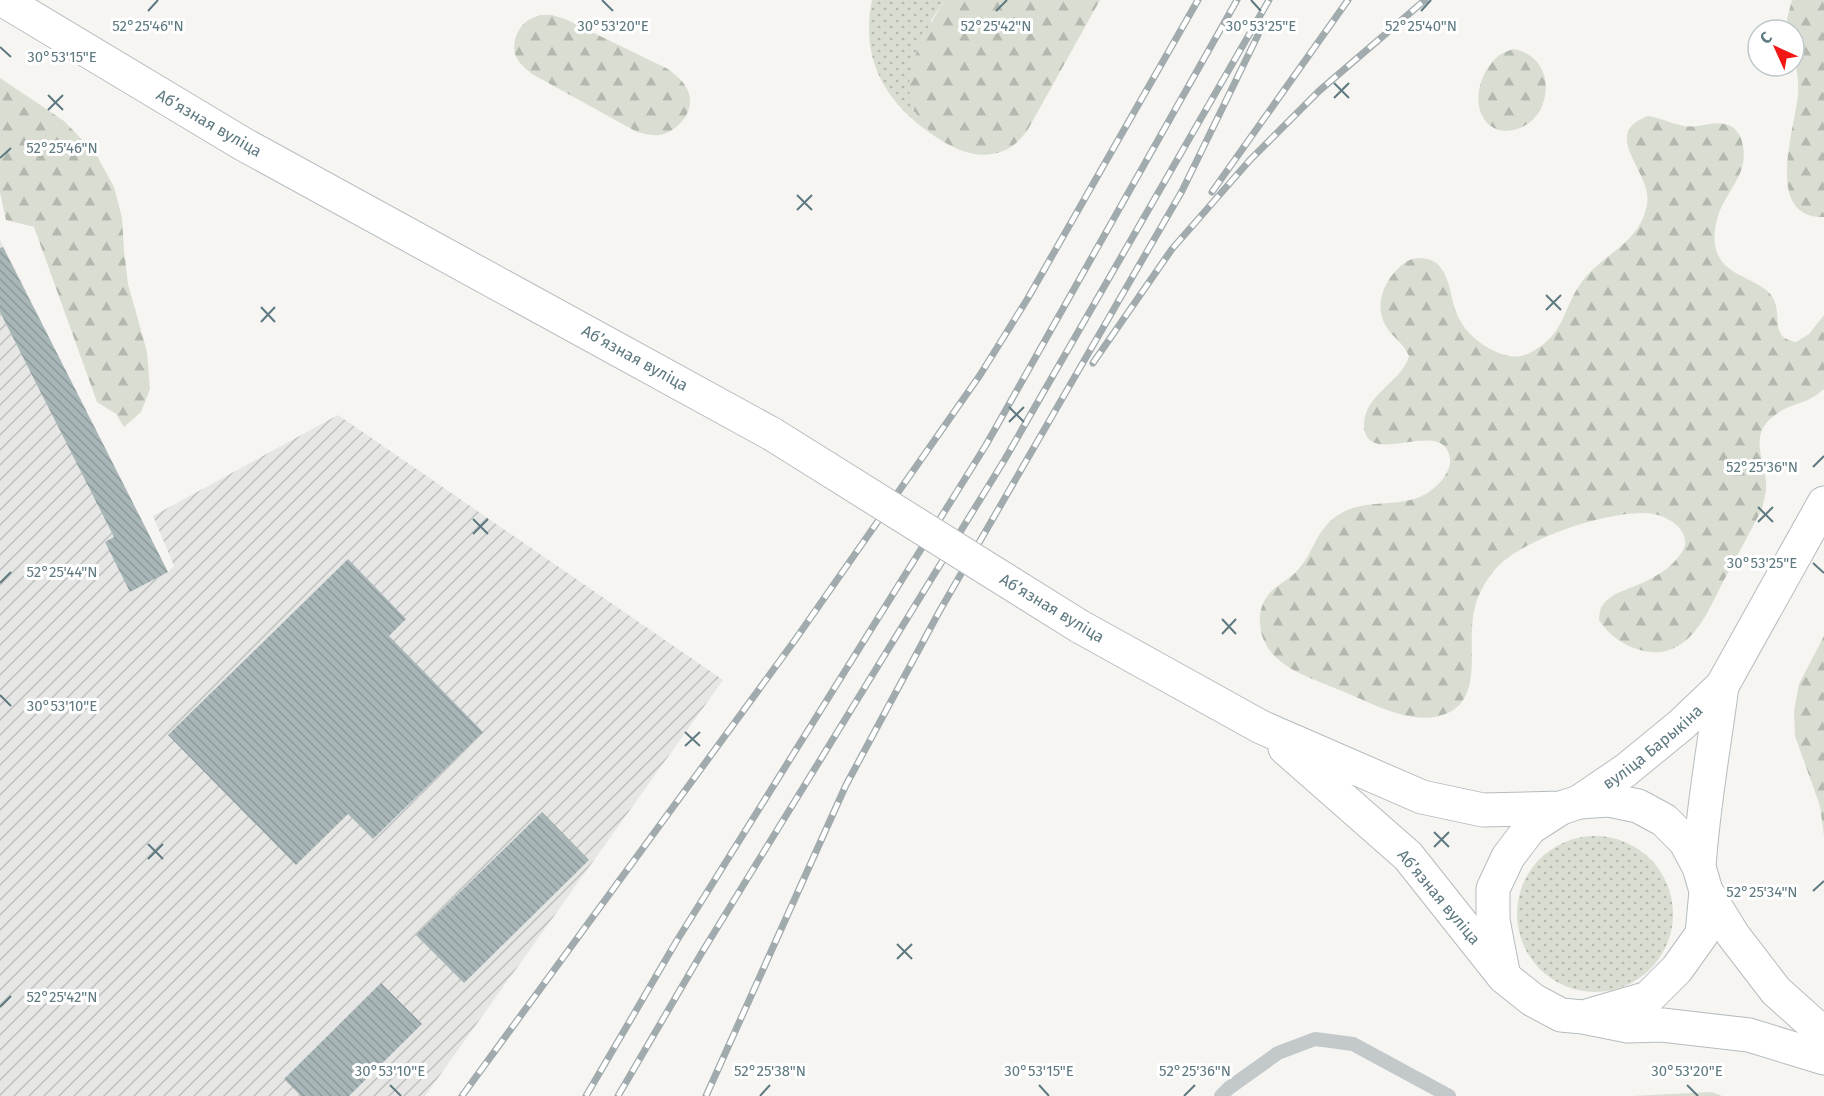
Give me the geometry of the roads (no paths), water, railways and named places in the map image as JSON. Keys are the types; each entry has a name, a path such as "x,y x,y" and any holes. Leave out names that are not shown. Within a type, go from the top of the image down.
{"main road":[{"name":"Абʼязная вуліца","path":"3,0 243,144 772,434 1079,626 1261,726 1422,797 1483,810 1570,805 1609,800 1638,806 1664,820 1685,841 1733,935 1776,991 1824,1034"},
{"name":"вуліца Барыкіна","path":"1570,805 1635,763 1681,725 1722,686 1824,503"},
{"name":"вуліца Барыкіна","path":"1703,879 1702,824 1722,686"},
{"name":"Абʼязная вуліца","path":"1261,726 1408,856 1504,977 1533,1000 1561,1016 1583,1017 1628,1026 1662,1025 1749,1035 1824,1058"},
{"name":"Абʼязная вуліца","path":"1504,977 1493,920 1493,890 1508,857 1530,828 1570,805"},
{"name":"Абʼязная вуліца","path":"1583,1017 1648,998 1677,969 1702,934 1703,879"}],"lane":[{"path":"1221,1096 1278,1053 1315,1039 1353,1044 1449,1096"}],"railway":[{"path":"462,1096 795,640 980,375 1028,298 1198,0"},
{"path":"586,1096 676,942 986,445 1237,0"},
{"path":"618,1096 701,954 1005,459 1269,0"},
{"path":"1212,192 1348,0"},
{"path":"1093,363 1172,249 1250,160 1319,91 1425,0"},
{"path":"706,1096 846,785 939,612 1182,191 1258,35"}]}
